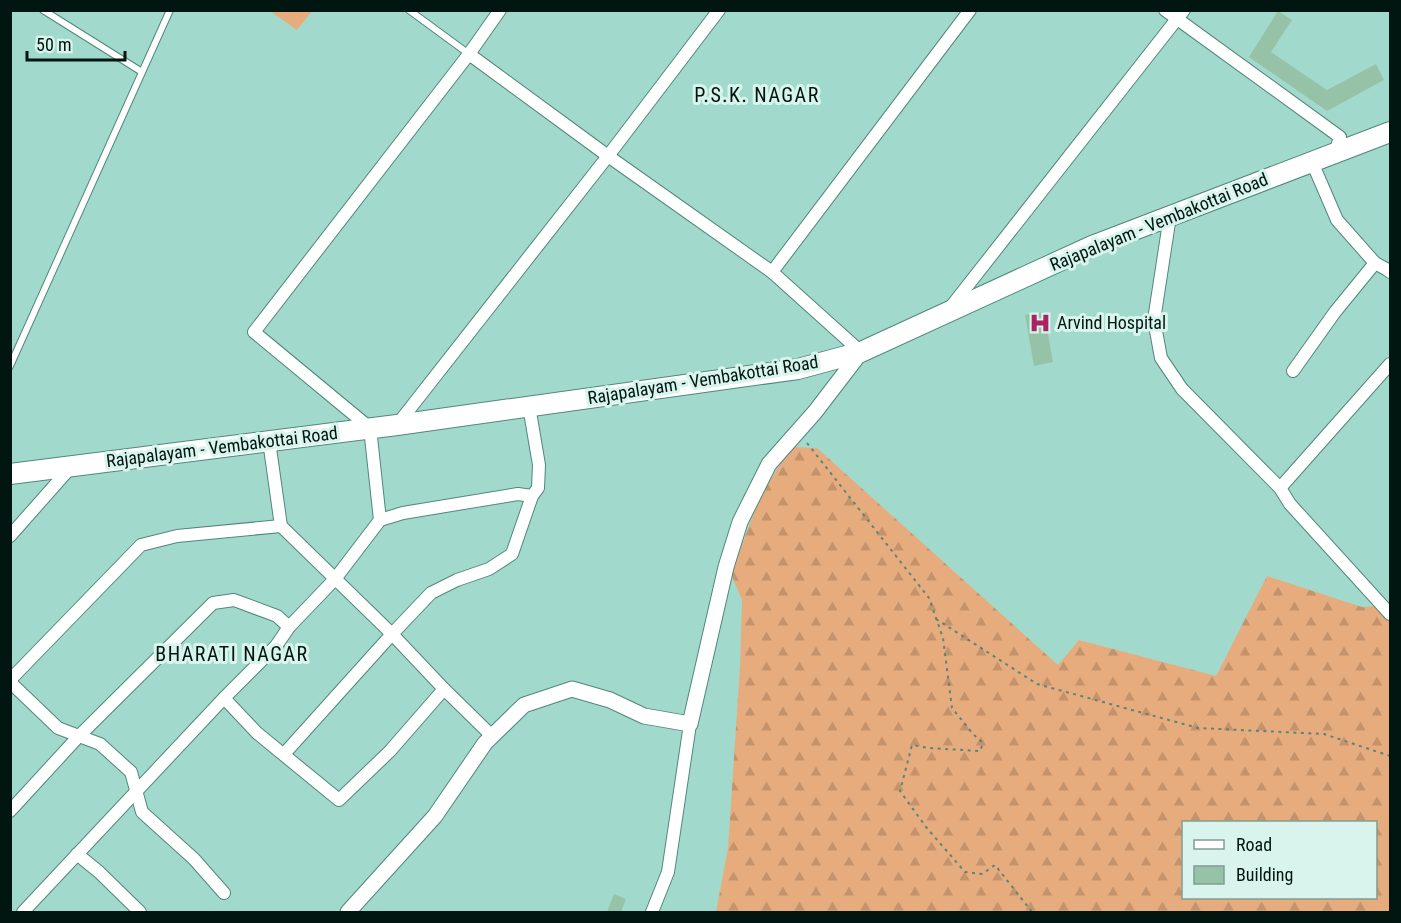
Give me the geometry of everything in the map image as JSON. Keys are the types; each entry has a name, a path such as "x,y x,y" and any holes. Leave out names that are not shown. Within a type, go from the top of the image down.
{"main road":[{"name":"Rajapalayam - Vembakottai Road","path":"10,474 397,425 798,369 861,352 1092,246 1390,132"}],"street":[{"path":"381,520 369,428 254,332 469,54 500,10"},
{"path":"397,425 608,156 719,10"},
{"path":"772,272 970,10"},
{"path":"1165,10 1180,15 1341,137 1335,153"},
{"path":"946,313 1180,15"},
{"path":"469,54 772,272 861,352 815,412 769,464 740,522 726,567 690,724 668,872 652,912"},
{"path":"1312,162 1337,220 1375,263 1390,272"},
{"path":"1170,216 1154,320 1161,358 1182,389 1280,488 1290,504 1390,614"},
{"path":"1293,371 1335,312 1375,263"},
{"path":"1280,488 1390,364"},
{"path":"284,754 431,593 457,580 489,569 512,554 532,496 538,488 539,465 530,406"},
{"path":"269,441 281,526 492,736"},
{"path":"10,536 71,466"},
{"path":"23,912 224,698 276,646 289,627 335,579 381,520 403,513 518,494 532,496"},
{"path":"224,892 194,859 142,812 131,772 99,744 58,729 10,681 141,545 177,536 281,526"},
{"path":"10,811 78,737 213,603 234,600 277,616 289,627"},
{"path":"224,698 258,733 339,800 390,751 444,689"},
{"path":"348,912 435,816 485,743 524,705 572,689 610,700 644,716 690,724"},
{"path":"77,854 140,912"}],"lane":[{"path":"43,10 142,72"},
{"path":"10,366 170,10"},
{"path":"410,10 469,54"}],"path":[{"path":"798,432 929,598 943,638 952,708 983,743 980,751 912,745 900,791 926,827 966,872 982,874 995,866 1032,912"},
{"path":"936,619 1037,684 1198,728 1324,734 1390,756"}],"green space":[{"path":"270,11 312,11 297,30"},
{"path":"791,447 817,448 1058,665 1079,640 1216,676 1267,576 1362,607 1390,605 1390,912 716,912 728,848 740,666 742,600 731,574 760,497"}],"building":[{"path":"1278,11 1292,20 1271,52 1327,90 1376,64 1384,80 1327,111 1249,57"},
{"path":"1044,312 1053,362 1034,366 1025,315"},
{"path":"614,894 626,899 621,912 607,912"}],"place":[{"name":"Arvind Hospital","path":"1040,323"}],"district":[{"name":"P.S.K. NAGAR","path":"757,95"},
{"name":"BHARATI NAGAR","path":"232,654"}]}
